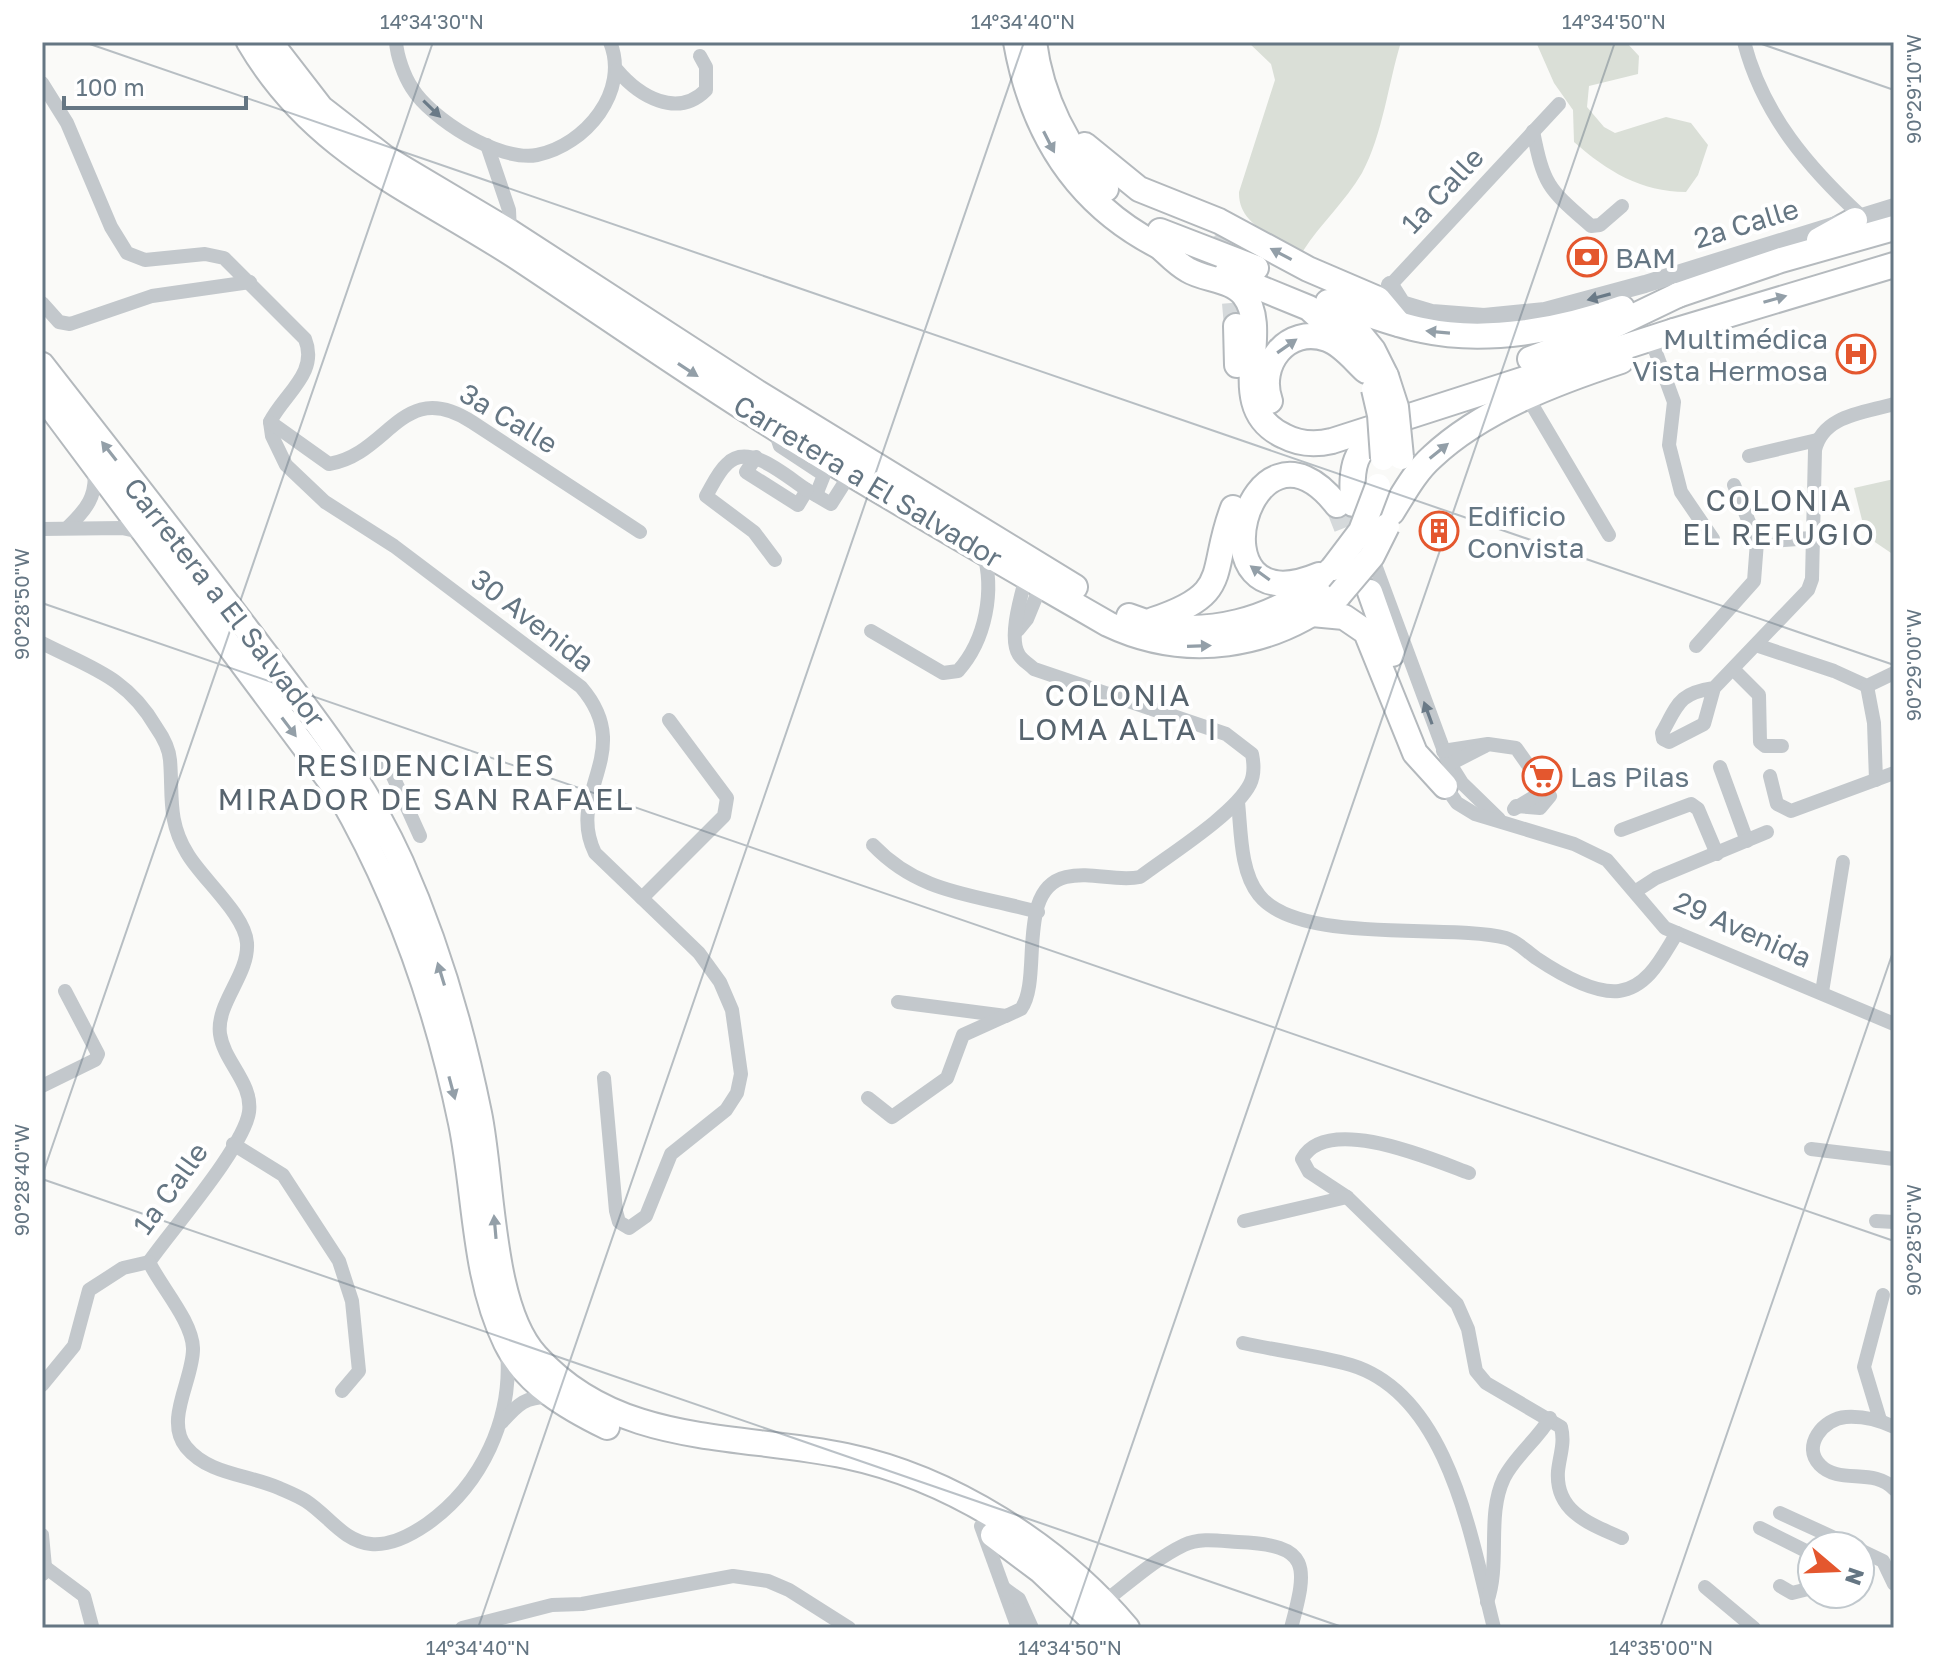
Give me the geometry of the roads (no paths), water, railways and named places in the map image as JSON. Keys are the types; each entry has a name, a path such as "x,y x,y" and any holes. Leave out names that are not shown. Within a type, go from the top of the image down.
{"main road":[{"name":"Carretera a El Salvador","path":"249,42 270,77 296,108 351,155 512,254 782,432 828,468 856,475 1122,631 1186,647 1256,638 1279,632 1339,595 1372,556 1391,515 1396,407 1375,378"},
{"name":"Carretera a El Salvador","path":"270,42 321,108 360,140 510,232 758,393 1099,602 1145,622 1191,627 1250,618 1303,596 1333,568 1361,531 1392,457"},
{"path":"1016,42 1023,80 1054,154 1101,205 1188,271 1236,289 1246,297 1252,314 1251,381 1256,406 1273,429 1288,438 1319,444 1726,313 1894,265"},
{"path":"1034,42 1052,108 1072,146 1103,186 1173,238 1298,285 1328,302 1363,336 1375,378"},
{"path":"1052,108 1099,159 1139,189 1219,221 1308,269 1378,299 1399,324 1446,333 1493,334 1549,328 1894,228"},
{"path":"1103,186 1216,235"},
{"path":"1781,260 1858,218"},
{"path":"1159,246 1309,308 1349,343 1375,378"},
{"path":"1375,378 1329,340 1301,337 1280,348 1268,369 1266,388 1274,406 1292,423 1302,427 1328,425 1503,370 1601,332 1696,285"},
{"path":"1696,285 1709,307 1716,313 1726,313"},
{"path":"1696,285 1698,322"},
{"path":"1328,302 1378,299"},
{"path":"1236,326 1237,402 1244,416 1268,443 1339,488 1345,504"},
{"path":"1391,515 1417,473 1432,457 1471,428 1528,398 1655,350 1674,331"},
{"name":"Carretera a El Salvador","path":"42,365 333,742 353,772 401,862 441,976 479,1112 501,1274 518,1328 530,1350 574,1391 606,1410 640,1423 844,1455 920,1480 1029,1541 1104,1602 1127,1628"},
{"path":"1345,504 1354,468 1370,440 1429,421 1473,394"},
{"name":"Carretera a El Salvador","path":"42,395 339,793 369,845 408,935 461,1120 478,1247 490,1300 507,1345 552,1397 607,1428 644,1438 838,1470 915,1493 981,1526 1041,1571 1101,1628"},
{"path":"1145,622 1185,609 1207,593 1219,570 1234,504 1259,475 1284,467 1313,471"},
{"path":"1333,568 1296,583 1269,580 1247,562 1241,529 1255,493 1275,479 1295,477 1312,482 1345,504"},
{"path":"1370,592 1423,740 1446,767"},
{"path":"203,612 218,618 249,659 259,658 262,649"},
{"path":"1312,614 1344,617 1366,632 1415,753 1446,767"},
{"path":"263,694 269,684 279,685 315,729 333,742"},
{"path":"1041,1571 1088,1605 1097,1606 1104,1602"}],"street":[{"path":"396,42 412,89 454,127 487,145 520,155 537,155 577,136 596,120 617,70 610,42"},
{"path":"1744,42 1774,117 1797,151 1858,218"},
{"path":"617,70 645,96 678,105 695,102 706,90 706,67 700,56"},
{"path":"42,83 67,123 111,227 127,253 145,260 213,255 224,258 305,339 310,352 304,374 270,422"},
{"name":"1a Calle","path":"1378,299 1559,104"},
{"path":"1533,131 1544,179 1551,190 1591,226 1600,225 1622,206"},
{"path":"487,145 509,210 510,232"},
{"name":"2a Calle","path":"1378,299 1410,309 1484,317 1511,316 1601,296 1696,285 1858,218 1894,207"},
{"path":"42,303 59,322 70,324 152,296 250,282"},
{"path":"1655,350 1674,402 1669,445 1681,492 1713,539"},
{"path":"1528,398 1609,535"},
{"path":"1749,456 1821,433 1894,404"},
{"name":"3a Calle","path":"270,422 329,464 347,461 420,408 445,407 640,532"},
{"name":"30 Avenida","path":"270,422 272,436 286,465 325,502 394,546 581,687 595,703 601,721 604,754 586,811 587,837 595,853 699,953 720,982 732,1010 741,1074 737,1093 726,1110 671,1154 646,1216 629,1228 619,1222 616,1211 604,1078"},
{"path":"1714,688 1759,646 1808,590 1812,579 1811,538 1821,433"},
{"path":"775,560 754,532 706,500 728,462 739,457 756,457 831,504 845,482 856,475"},
{"path":"67,528 83,513 94,494 94,463"},
{"path":"811,492 828,468"},
{"path":"1696,646 1754,581 1757,542 1734,485"},
{"name":"29 Avenida","path":"1345,504 1446,767 1466,809 1594,852 1616,867 1658,923 1894,1024"},
{"path":"42,529 122,528 147,534"},
{"path":"1757,542 1811,538"},
{"path":"871,631 943,673 958,671 972,652 991,590 982,550"},
{"path":"868,1098 892,1117 947,1078 963,1035 1021,1009 1028,1001 1031,989 1030,939 1046,891 1064,877 1127,880 1140,877 1238,802 1252,782 1252,754 1236,740 1034,669 1019,655 1015,642 1018,630 1015,616 1033,581"},
{"name":"1a Calle","path":"42,643 109,676 140,699 167,744 169,795 181,842 241,923 247,940 245,964 219,1027 223,1048 249,1094 249,1114 224,1162 149,1262"},
{"path":"1759,646 1834,671 1867,686"},
{"path":"1733,669 1759,695 1760,742 1765,746 1782,746"},
{"path":"1867,686 1894,673"},
{"path":"1867,686 1874,723 1876,780"},
{"path":"642,898 724,816 729,805 727,798 669,720"},
{"path":"1446,767 1488,744 1516,748 1547,789 1548,802 1540,808 1516,806 1503,821"},
{"path":"353,772 387,763 420,836"},
{"name":"29 Avenida","path":"1446,767 1503,821"},
{"path":"1720,767 1747,841"},
{"path":"1770,776 1777,804 1791,811 1894,773"},
{"path":"1238,802 1251,881 1260,898 1302,919 1374,932 1455,931 1505,938 1586,985 1618,991 1648,977 1677,933"},
{"path":"1621,830 1691,804 1698,809 1717,854"},
{"path":"1636,891 1656,878 1767,832"},
{"path":"873,845 898,869 924,884 1038,912"},
{"path":"1822,992 1843,862"},
{"path":"42,1086 95,1060 98,1054 65,991"},
{"path":"898,1002 1006,1016"},
{"path":"1469,1173 1402,1148 1352,1139 1317,1145 1306,1151 1302,1159 1309,1172 1347,1197 1457,1304 1468,1329 1476,1371 1486,1383 1561,1427 1564,1440 1559,1492 1570,1511 1589,1524 1622,1538"},
{"path":"233,1144 283,1175 339,1261 352,1301 359,1371 342,1391"},
{"path":"1811,1149 1894,1159"},
{"path":"1244,1221 1347,1197"},
{"path":"1876,1221 1894,1222"},
{"path":"42,1385 74,1346 89,1290 123,1268 149,1262 190,1332 193,1346 192,1364 178,1423 180,1438 187,1449 208,1467 275,1486 307,1502 352,1540 374,1545 407,1537 451,1506 473,1478 499,1426 509,1389 507,1345"},
{"path":"1880,1420 1864,1367 1883,1295"},
{"path":"1243,1343 1353,1366 1385,1382 1419,1416 1448,1462 1468,1521 1494,1628"},
{"path":"499,1426 518,1404 531,1396 552,1397"},
{"path":"1894,1427 1880,1420 1843,1417 1816,1435 1812,1447 1818,1464 1835,1475 1888,1482 1894,1489"},
{"path":"1487,1602 1494,1582 1498,1502 1505,1477 1550,1418"},
{"path":"1780,1513 1810,1530"},
{"path":"981,1526 1005,1589 1006,1604 1018,1628"},
{"path":"1760,1528 1796,1546"},
{"path":"42,1535 44,1572 84,1596 92,1626"},
{"path":"1104,1602 1153,1563 1195,1541 1275,1544 1290,1551 1302,1577 1291,1628"},
{"path":"1876,1559 1883,1561 1894,1584"},
{"path":"462,1628 552,1605 612,1599 733,1576 768,1581 789,1590 814,1602 849,1628"},
{"path":"1780,1586 1796,1592"},
{"path":"1705,1587 1754,1628"},
{"path":"1005,1589 1019,1599 1032,1628"}],"tunnel":[{"path":"1216,235 1230,257 1236,326"},
{"path":"1337,505 1358,558"}],"place":[{"name":"BAM","path":"1587,257"},
{"name":"Multimédica Vista Hermosa","path":"1856,354"},
{"name":"Edificio Convista","path":"1439,531"},
{"name":"Las Pilas","path":"1542,776"}],"district":[{"name":"COLONIA EL REFUGIO","path":"1779,517"},
{"name":"COLONIA LOMA ALTA I","path":"1118,712"},
{"name":"RESIDENCIALES MIRADOR DE SAN RAFAEL","path":"426,782"}]}
